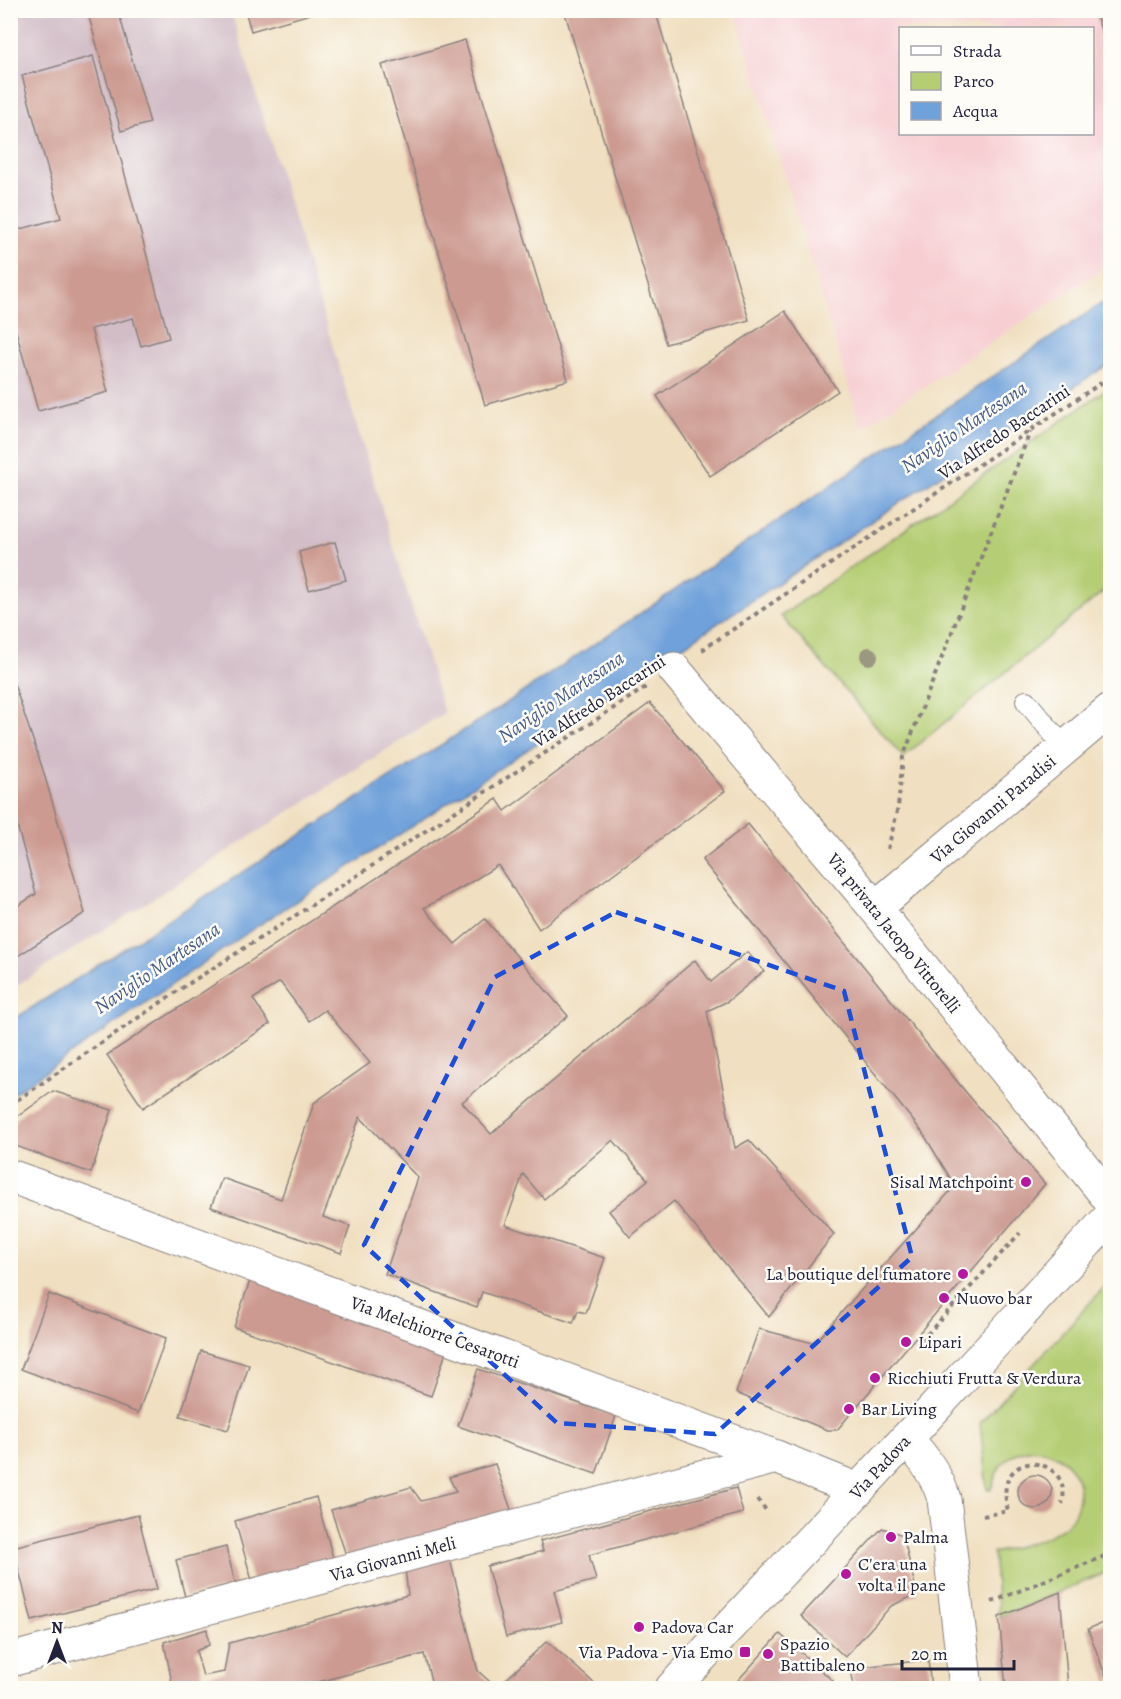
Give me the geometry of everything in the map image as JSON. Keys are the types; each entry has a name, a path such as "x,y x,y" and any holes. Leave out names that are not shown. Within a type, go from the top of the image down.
{"street":[{"name":"Via privata Jacopo Vittorelli","path":"674,669 875,908 1110,1200"},
{"name":"Via Giovanni Paradisi","path":"875,908 1110,710"},
{"name":"Via Melchiorre Cesarotti","path":"10,1176 858,1490"},
{"name":"Via Padova","path":"672,1689 1110,1217"},
{"path":"906,1439 930,1467 944,1499 966,1689"},
{"name":"Via Giovanni Meli","path":"10,1660 776,1458"}],"lane":[{"path":"1026,701 1065,748"}],"path":[{"name":"Via Alfredo Baccarini","path":"10,1105 182,988 674,669 1110,377"},
{"path":"886,859 898,807 903,757 1030,431"},
{"path":"921,1341 1020,1233"},
{"path":"1006,1501 1008,1481 1013,1473 1020,1467 1038,1464 1052,1469 1062,1482 1064,1496 1062,1504"},
{"path":"958,1617 1110,1554"}],"highlighted area":[{"path":"616,912 844,991 912,1257 715,1434 557,1423 364,1245 495,977"}],"shaded area":[{"path":"11,11 231,11 444,713 11,989"},
{"path":"735,11 1110,11 1110,264 861,428"}],"green space":[{"path":"1110,387 1110,586 903,757 781,616"},
{"path":"1110,1281 1110,1571 999,1617 993,1553 1038,1540 1055,1533 1066,1525 1077,1506 1078,1483 1072,1470 1063,1460 1039,1450 1026,1450 1013,1455 1002,1464 991,1489 987,1490 980,1423"}],"water":[{"name":"Naviglio Martesana","path":"1110,298 1110,363 396,837 259,925 11,1095 11,1021 508,702"}],"building":[{"path":"87,10 118,10 150,123 121,131"},
{"path":"245,10 320,10 321,11 251,31"},
{"path":"564,10 655,10 749,320 666,344"},
{"path":"1094,10 1110,10 1110,55"},
{"path":"465,40 568,380 485,405 382,65"},
{"path":"93,56 169,338 141,346 133,318 91,329 108,392 38,411 10,309 10,232 61,218 22,76"},
{"path":"785,311 838,391 710,476 657,396"},
{"path":"335,542 346,580 309,590 299,552"},
{"path":"10,672 42,767 85,913 10,961 10,911 36,894 10,800"},
{"path":"650,703 725,791 539,929 498,865 424,908 455,944 485,919 568,1016 462,1102 491,1134 695,960 711,982 747,952 764,971 728,1001 707,1011 735,1148 749,1140 834,1234 769,1317 674,1201 630,1237 609,1211 648,1180 613,1140 544,1199 523,1174 505,1225 605,1258 586,1313 578,1311 573,1323 482,1292 477,1307 385,1274 418,1178 360,1117 323,1217 350,1226 341,1253 211,1207 222,1178 281,1199 314,1103 370,1063 325,1010 309,1021 280,982 253,999 270,1024 143,1108 107,1055 497,799 505,811"},
{"path":"748,824 969,1096 1045,1184 837,1430 827,1430 736,1393 759,1329 813,1343 955,1186 923,1133 702,860"},
{"path":"53,1091 112,1110 91,1173 10,1144 10,1131 17,1117"},
{"path":"252,1275 449,1344 431,1396 234,1327"},
{"path":"49,1294 166,1338 138,1413 21,1369"},
{"path":"201,1351 249,1365 228,1430 180,1416"},
{"path":"478,1369 616,1416 596,1474 458,1426"},
{"path":"495,1464 514,1518 348,1561 331,1510 411,1487 421,1501 456,1492 449,1477"},
{"path":"1035,1475 1047,1480 1052,1492 1047,1504 1035,1509 1023,1504 1018,1492 1023,1480"},
{"path":"736,1488 743,1513 589,1555 596,1580 554,1591 562,1622 506,1637 487,1566 543,1551 540,1541"},
{"path":"316,1497 334,1561 253,1584 235,1521"},
{"path":"138,1515 157,1589 32,1621 13,1547"},
{"path":"882,1528 903,1535 917,1594 891,1606 845,1657 801,1616"},
{"path":"226,1547 236,1586 185,1597 176,1560"},
{"path":"449,1555 478,1671 497,1688 433,1688 424,1654 296,1688 152,1688 172,1683 164,1642 207,1629 209,1645 196,1651 203,1676 224,1672 229,1643 408,1595 405,1568"},
{"path":"1060,1592 1068,1688 1006,1688 999,1617"},
{"path":"1110,1620 1110,1684 1109,1685 1088,1629"},
{"path":"780,1634 833,1681 826,1688 731,1688"},
{"path":"547,1641 596,1685 593,1688 497,1688"},
{"path":"928,1660 931,1688 854,1688 851,1668"}],"place":[{"name":"Sisal Matchpoint","path":"1026,1182"},
{"name":"La boutique del fumatore","path":"963,1274"},
{"name":"Nuovo bar","path":"944,1298"},
{"name":"Lipari","path":"906,1342"},
{"name":"Ricchiuti Frutta & Verdura","path":"875,1378"},
{"name":"Bar Living","path":"849,1409"},
{"name":"Palma","path":"891,1537"},
{"name":"C'era una volta il pane","path":"846,1574"},
{"name":"Padova Car","path":"639,1627"},
{"name":"Via Padova - Via Emo","path":"745,1652"},
{"name":"Spazio Battibaleno","path":"768,1654"}]}
